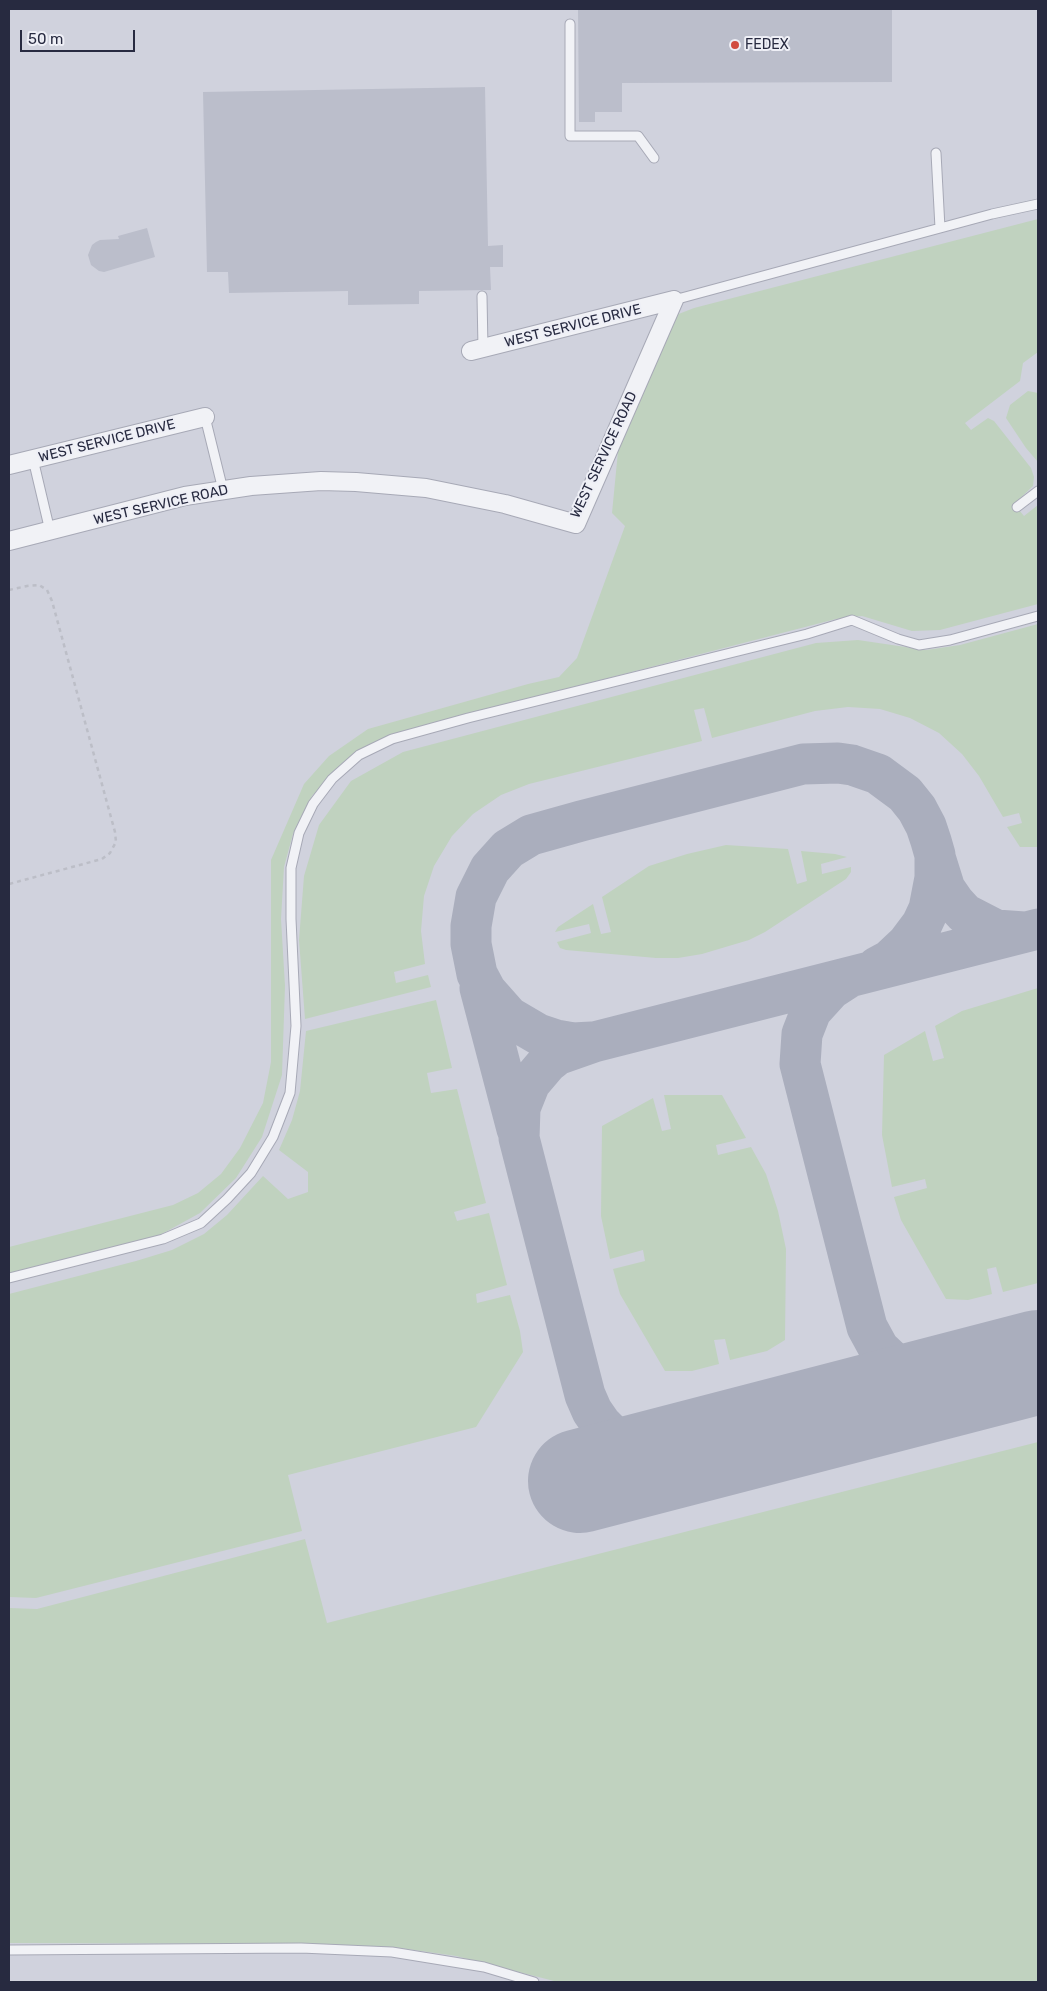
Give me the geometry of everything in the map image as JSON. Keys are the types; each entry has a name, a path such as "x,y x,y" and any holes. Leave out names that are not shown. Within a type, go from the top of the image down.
{"street":[{"name":"WEST SERVICE DRIVE","path":"477,350 674,300"},
{"name":"WEST SERVICE ROAD","path":"9,541 185,496 251,486 312,482 391,484 470,496 576,524 674,300"},
{"name":"WEST SERVICE DRIVE","path":"9,465 205,417"}],"lane":[{"path":"570,24 570,136 638,136 654,158"},
{"path":"936,153 940,228"},
{"path":"674,300 940,228 1038,204"},
{"path":"477,350 482,296"},
{"path":"205,417 223,490"},
{"path":"33,459 50,531"},
{"path":"1017,507 1038,491"},
{"path":"9,1278 163,1239 201,1223 251,1173 273,1137 290,1093 296,1026 291,919 291,868 299,833 313,804 332,779 359,755 392,739 468,718 807,634 852,620 898,639 919,645 950,640 1038,616"},
{"path":"9,1950 301,1948 392,1952 484,1967 534,1982"}],"path":[{"path":"9,590 39,585 47,590 52,601 115,832 116,842 110,853 102,859 9,884"}],"shaded area":[{"path":"9,9 1038,9 1038,1982 9,1982"}],"green space":[{"path":"1038,219 1038,352 1023,363 1020,381 965,423 971,430 988,418 994,421 1031,468 1034,477 1033,486 1014,504 1024,516 1038,505 1038,604 940,630 912,631 862,616 836,619 396,733 371,744 342,763 312,796 293,834 284,867 281,919 285,986 282,1075 262,1137 236,1178 200,1213 160,1235 9,1275 9,1247 173,1205 198,1193 221,1174 240,1148 263,1103 271,1062 271,860 304,784 329,756 368,729 559,677 577,658 625,526 612,513 619,441 676,315 694,308"},
{"path":"1028,391 1038,393 1038,462 1006,418 1010,405"},
{"path":"1038,624 1038,847 1020,847 1007,827 1022,823 1019,813 1003,817 979,776 962,754 939,733 910,718 880,709 848,707 815,711 712,738 704,708 694,710 702,741 529,784 501,795 473,814 452,836 434,866 424,896 421,931 425,964 394,972 396,983 428,975 431,987 305,1019 299,940 304,876 319,825 351,781 403,752 816,643 858,640 926,650 960,645"},
{"path":"726,845 788,849 797,884 807,881 801,851 847,857 821,864 822,874 851,867 851,872 846,879 765,932 749,940 702,954 678,958 656,958 560,948 557,942 591,933 589,924 555,932 558,927 593,904 601,934 611,932 602,897 649,866 687,854"},
{"path":"1038,988 1038,1283 1003,1292 996,1267 987,1269 992,1294 968,1300 946,1299 901,1220 894,1197 927,1188 925,1179 892,1187 882,1135 884,1055 925,1031 933,1061 944,1058 935,1026 962,1011"},
{"path":"436,1000 452,1068 427,1073 431,1093 457,1089 486,1203 454,1212 457,1221 489,1213 507,1285 476,1294 477,1303 510,1295 520,1331 523,1352 476,1427 288,1475 302,1531 36,1598 9,1597 9,1294 172,1250 204,1234 227,1215 263,1176 288,1199 308,1192 308,1172 279,1150 292,1120 300,1091 306,1031"},
{"path":"664,1095 722,1095 746,1138 716,1145 718,1155 751,1147 766,1174 778,1211 786,1249 785,1340 767,1351 730,1360 725,1339 714,1340 719,1364 692,1371 665,1371 620,1294 613,1269 645,1261 643,1250 610,1259 601,1216 602,1126 653,1098 662,1131 671,1129"},
{"path":"1038,1442 1038,1982 558,1982 456,1956 393,1947 293,1944 9,1943 9,1608 37,1609 305,1539 327,1623"}],"building":[{"name":"FEDEX","path":"578,9 892,9 892,82 622,83 622,112 595,112 595,122 579,122"},
{"path":"485,87 488,246 503,245 503,267 490,267 491,290 419,291 419,304 348,305 348,291 229,293 228,272 207,272 203,92"},
{"path":"147,228 155,257 104,272 91,265 88,255 92,245 96,242 119,239 118,236"}],"taxiway":[{"path":"592,1042 573,1043 556,1040 538,1034 509,1017 486,991 477,974 471,944 471,926 476,897 490,869 508,849 531,835 581,821 803,764 838,763 852,765 878,774 905,794 917,809 926,826 935,855 935,878 929,909 922,924 907,944 890,960 877,967"},
{"path":"935,857 945,889 965,914 996,930 1024,932"},
{"path":"692,1450 668,1452 638,1449 612,1435 592,1411 585,1395 519,1138 520,1108 530,1083 547,1063 557,1055 594,1042 1038,929"},
{"path":"848,978 831,989 811,1011 802,1034 800,1064 867,1327 879,1349 896,1365 912,1374 930,1379 947,1380 1027,1365"},
{"path":"480,988 517,1129"}],"runway":[{"path":"580,1481 1038,1362"}],"place":[{"name":"FEDEX","path":"735,45"}]}
